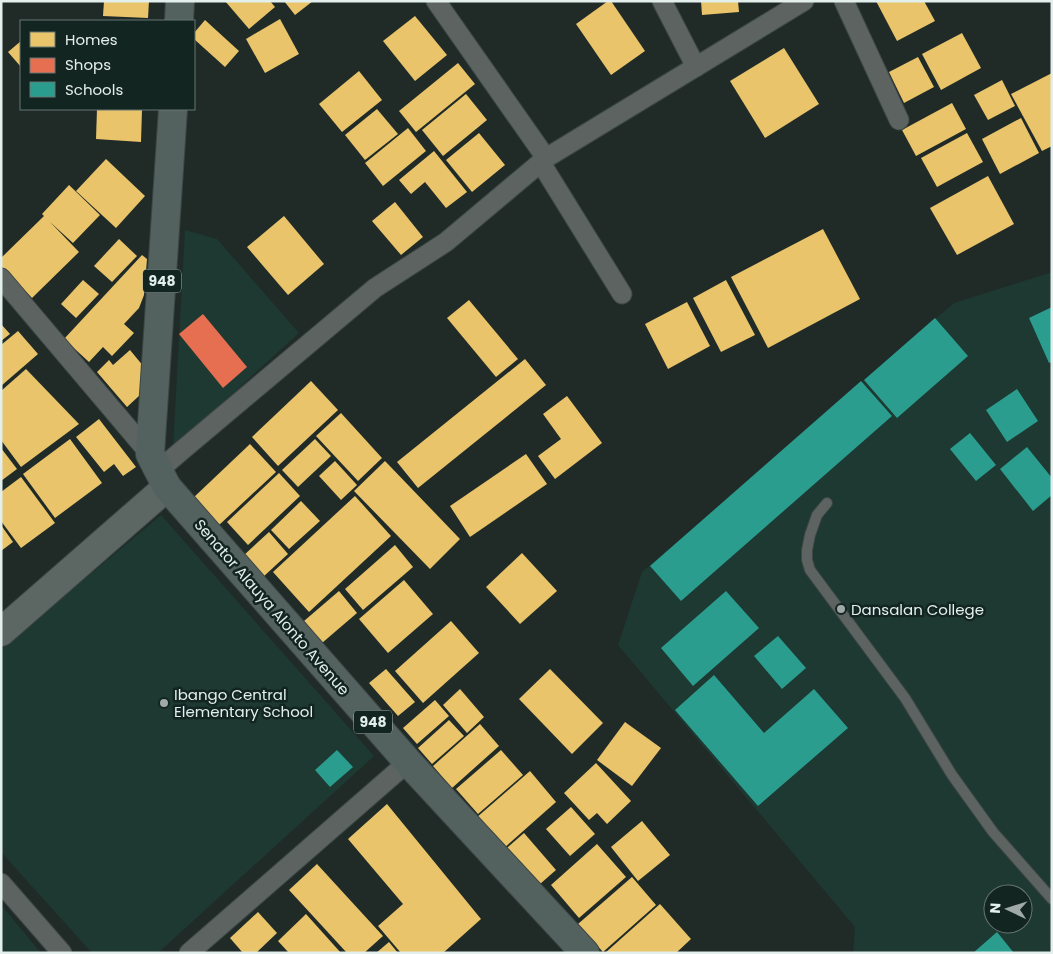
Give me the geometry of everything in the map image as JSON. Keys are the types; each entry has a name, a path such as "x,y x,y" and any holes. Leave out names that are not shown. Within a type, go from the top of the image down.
{"main road":[{"path":"179,20 180,1"},
{"name":"948","path":"158,471 173,110"},
{"path":"1,632 158,471"},
{"name":"Senator Alauya Alonto Avenue","path":"158,471 408,762 585,953"}],"street":[{"path":"436,1 544,161 622,294"},
{"path":"662,1 696,67"},
{"path":"1,278 158,471 375,288 446,242 544,161 804,1"},
{"path":"844,1 898,120"},
{"path":"189,953 408,762"},
{"path":"1,883 62,953"}],"lane":[{"path":"828,503 817,515 810,535 807,550 810,570 905,698 952,775 993,832 1052,899"}],"shaded area":[{"path":"185,230 217,239 299,333 173,448"},
{"name":"Dansalan College","path":"1052,272 1052,953 853,953 855,927 618,645 642,572 954,303"},
{"name":"Ibango Central Elementary School","path":"161,515 374,756 158,953 92,953 1,852 1,649"},
{"path":"1,905 41,953 1,953"}],"building: Homes":[{"path":"104,1 149,1 148,18 103,16"},
{"path":"225,1 270,1 275,7 249,29"},
{"path":"284,1 313,1 295,15"},
{"path":"608,1 611,1 645,51 611,75 576,24"},
{"path":"701,1 738,1 739,12 702,15"},
{"path":"876,1 924,1 935,21 897,41"},
{"path":"415,16 447,55 415,81 383,41"},
{"path":"280,19 299,54 265,73 246,39"},
{"path":"205,20 239,51 225,67 195,40 195,32"},
{"path":"962,33 981,68 941,90 922,54"},
{"path":"20,42 20,66 8,52"},
{"path":"784,48 819,104 765,138 730,81"},
{"path":"918,57 934,87 904,103 889,72"},
{"path":"458,63 475,84 416,132 399,111"},
{"path":"359,71 382,100 342,132 319,104"},
{"path":"1052,73 1052,146 1042,151 1011,94"},
{"path":"1002,80 1015,106 988,120 974,95"},
{"path":"466,94 487,120 443,156 422,130"},
{"path":"952,103 966,129 916,156 902,130"},
{"path":"377,109 398,134 365,160 345,135"},
{"path":"97,110 142,110 141,142 96,139"},
{"path":"1021,118 1039,153 1000,174 982,139"},
{"path":"408,128 426,151 383,186 365,163"},
{"path":"479,133 505,165 472,192 446,160"},
{"path":"967,133 983,162 937,187 921,158"},
{"path":"434,151 467,192 446,208 425,182 411,194 399,180"},
{"path":"106,159 145,196 116,228 76,191"},
{"path":"988,176 1014,224 957,255 930,208"},
{"path":"69,185 100,215 73,243 50,222 79,252 32,298 1,266 1,258 44,216 42,214"},
{"path":"395,202 423,237 401,255 372,221"},
{"path":"284,216 324,264 288,295 247,247"},
{"path":"823,229 860,299 768,348 731,277"},
{"path":"119,239 137,256 112,282 94,266"},
{"path":"142,255 147,259 144,295 139,308 124,324 134,333 112,356 103,347 89,362 64,339"},
{"path":"83,280 99,294 76,318 61,304"},
{"path":"726,280 755,335 721,352 693,298"},
{"path":"469,300 518,359 496,377 447,318"},
{"path":"687,302 710,346 668,369 645,324"},
{"path":"1,324 10,334 1,341"},
{"path":"18,331 38,354 1,386 1,345"},
{"path":"130,350 144,367 140,395 127,407 97,372 109,360 113,365"},
{"path":"525,359 546,385 418,488 397,462"},
{"path":"26,369 79,424 21,467 1,440 1,391"},
{"path":"311,381 338,410 278,466 252,437"},
{"path":"567,396 602,443 555,479 538,456 561,439 543,414"},
{"path":"341,413 382,458 358,481 316,436"},
{"path":"99,419 136,467 123,476 114,464 104,472 76,437"},
{"path":"70,439 102,483 55,518 23,474"},
{"path":"315,439 331,456 298,487 282,470"},
{"path":"250,444 276,472 218,526 192,499"},
{"path":"1,448 17,469 1,481"},
{"path":"526,454 547,484 470,537 450,506"},
{"path":"335,461 357,485 341,500 319,476"},
{"path":"385,461 460,539 430,569 354,491"},
{"path":"279,473 300,496 248,545 227,522"},
{"path":"21,477 55,523 21,548 1,521 1,492"},
{"path":"355,496 391,536 309,612 273,572"},
{"path":"301,501 320,521 289,549 271,530"},
{"path":"1,525 13,542 1,551"},
{"path":"269,532 288,554 263,577 243,556"},
{"path":"395,545 413,567 363,610 345,589"},
{"path":"522,553 557,591 520,624 486,587"},
{"path":"404,580 433,614 388,653 359,619"},
{"path":"339,591 357,613 322,643 304,621"},
{"path":"451,621 479,653 423,703 395,671"},
{"path":"386,669 415,702 398,716 369,683"},
{"path":"550,669 603,723 572,754 519,699"},
{"path":"460,689 484,717 467,733 443,705"},
{"path":"435,700 449,716 417,744 403,728"},
{"path":"449,720 464,736 432,764 418,748"},
{"path":"625,722 661,748 632,786 597,760"},
{"path":"480,724 499,746 452,788 433,766"},
{"path":"501,750 523,775 478,814 456,789"},
{"path":"596,763 631,801 607,824 597,813 589,820 564,793"},
{"path":"530,771 556,802 503,849 476,818"},
{"path":"387,804 481,919 443,953 401,953 378,926 403,904 348,839"},
{"path":"571,807 595,834 570,856 546,829"},
{"path":"642,821 670,855 638,881 611,847"},
{"path":"524,833 556,870 532,891 500,854"},
{"path":"597,844 626,877 579,918 551,885"},
{"path":"317,864 383,936 364,953 347,953 289,890"},
{"path":"632,877 656,905 603,952 578,924"},
{"path":"660,904 691,939 676,953 605,953"},
{"path":"258,912 277,933 256,953 243,953 230,938"},
{"path":"306,914 341,953 289,953 278,941"},
{"path":"389,942 398,953 376,953"}],"building: Shops":[{"path":"203,314 247,367 223,388 179,334"}],"building: Schools":[{"path":"1052,307 1052,362 1049,363 1029,318"},
{"path":"935,318 968,356 897,418 864,380"},
{"path":"861,381 892,416 681,601 650,566"},
{"path":"1017,389 1038,421 1007,442 986,410"},
{"path":"970,433 996,465 976,481 950,449"},
{"path":"1027,447 1052,478 1052,495 1033,511 1000,469"},
{"path":"726,591 759,628 693,686 661,648"},
{"path":"778,636 806,668 782,689 754,656"},
{"path":"714,675 764,733 814,689 848,728 758,806 675,710"},
{"path":"337,750 353,767 330,787 315,770"},
{"path":"995,934 999,934 1014,953 973,953"}],"place":[{"name":"Dansalan College","path":"841,609"},
{"name":"Ibango Central Elementary School","path":"164,703"}]}
